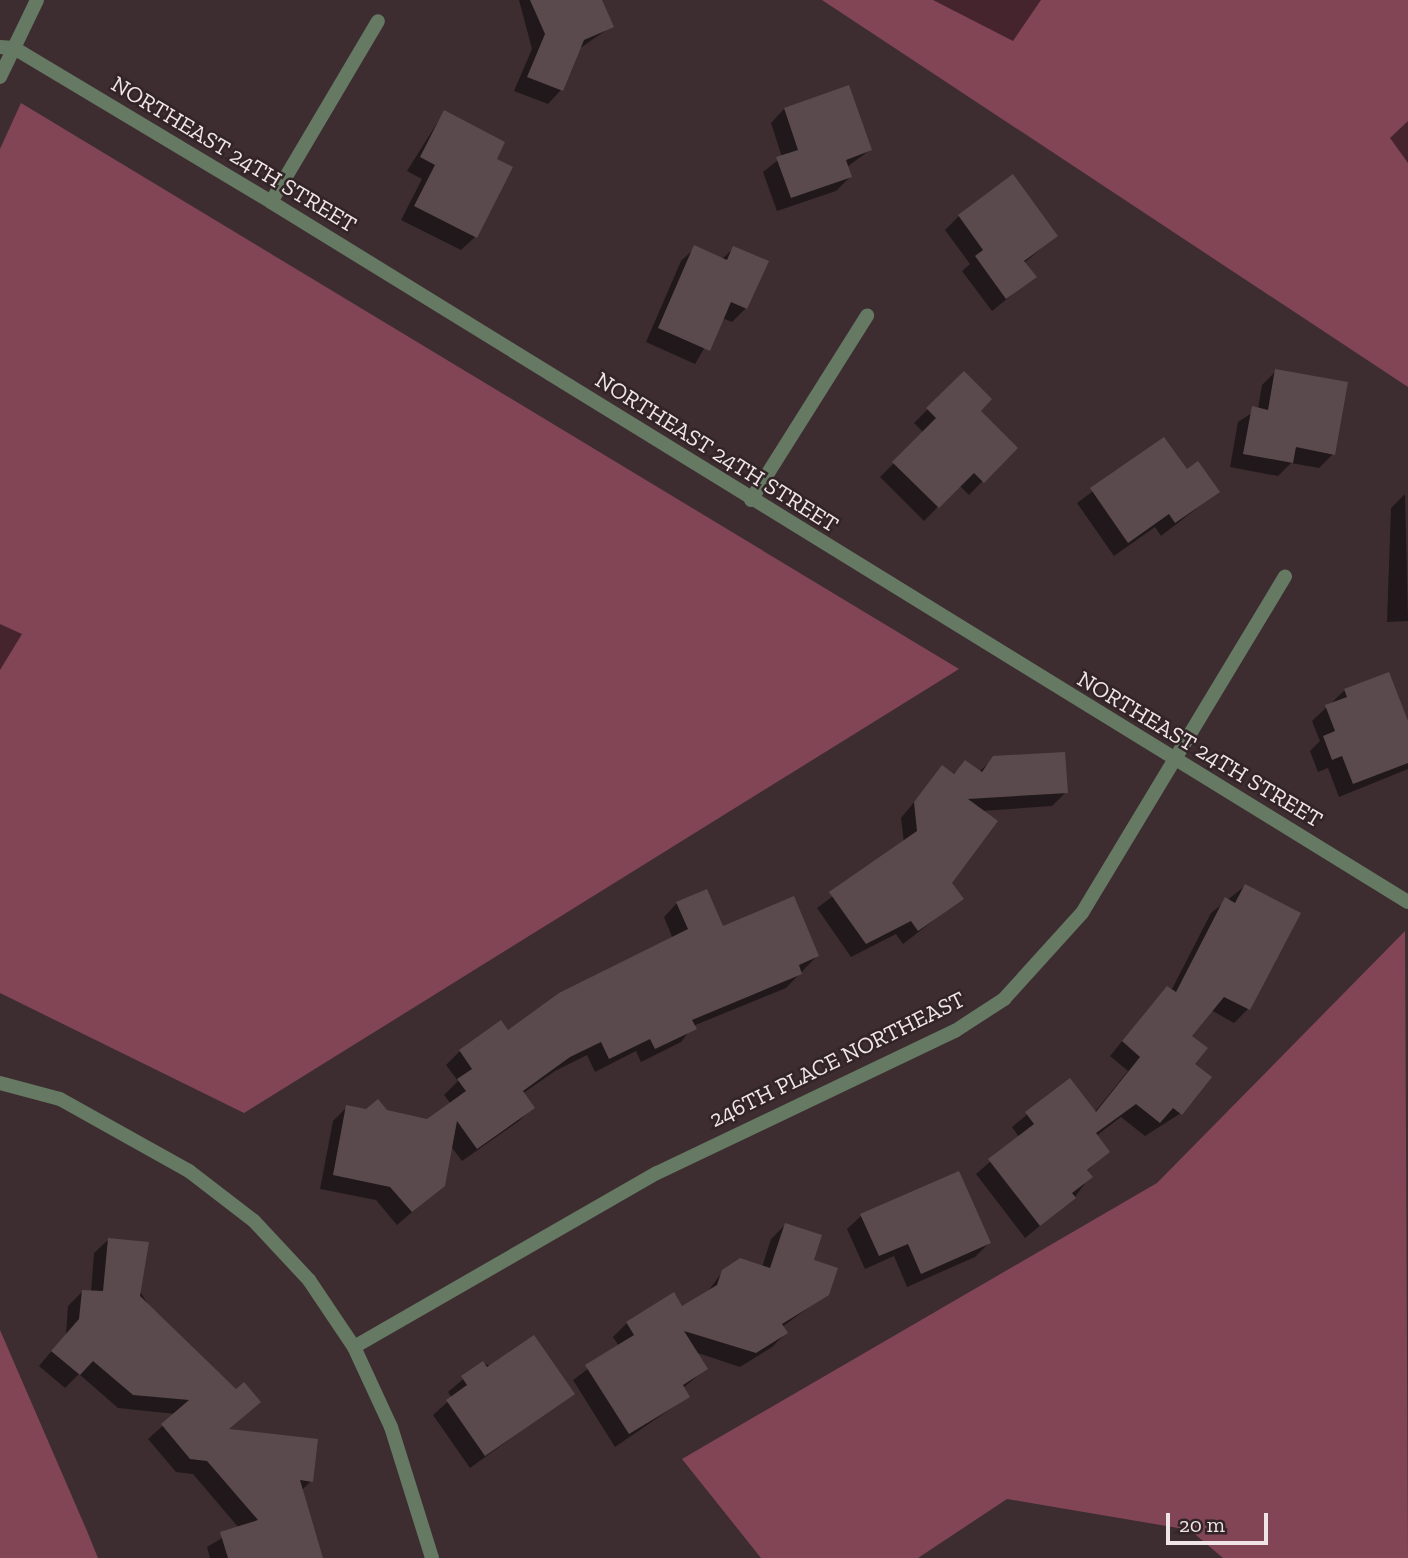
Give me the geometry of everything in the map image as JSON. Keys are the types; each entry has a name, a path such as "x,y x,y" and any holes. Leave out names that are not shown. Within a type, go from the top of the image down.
{"street":[{"path":"0,77 7,47 37,0"},
{"path":"271,202 378,21"},
{"name":"NORTHEAST 24TH STREET","path":"7,47 271,202 751,500 1408,902"},
{"path":"751,500 867,316"},
{"name":"246TH PLACE NORTHEAST","path":"354,1347 657,1172 956,1031 1004,999 1083,913 1285,576"},
{"path":"0,1083 60,1099 189,1171 254,1221 309,1280 354,1347 391,1427 432,1558"}],"shaded area":[{"path":"822,0 1408,0 1408,387"},
{"path":"21,103 959,669 244,1113 0,993 0,149"},
{"path":"1405,931 1408,1558 1223,1558 1190,1530 1007,1499 918,1558 761,1558 682,1459 1157,1183"},
{"path":"0,1330 87,1531 98,1558 0,1558"}],"building":[{"path":"530,0 602,0 614,27 584,40 563,91 527,77 545,34"},
{"path":"849,85 872,150 846,160 852,177 791,198 776,157 798,150 784,108"},
{"path":"444,110 505,142 497,159 513,167 477,238 414,206 435,165 420,157"},
{"path":"1013,174 1058,236 1024,261 1037,277 1006,299 975,256 983,250 958,215"},
{"path":"694,245 727,260 733,246 769,261 747,309 731,302 710,351 658,328"},
{"path":"1275,369 1348,382 1335,455 1296,447 1293,463 1243,454 1252,406 1268,410"},
{"path":"964,371 992,399 981,411 1018,448 984,483 974,473 939,508 892,462 936,418 926,408"},
{"path":"1164,437 1187,469 1198,461 1220,492 1175,523 1169,514 1128,543 1090,488"},
{"path":"1389,672 1408,721 1408,763 1353,784 1342,756 1332,760 1323,736 1335,731 1325,705 1347,697 1344,689"},
{"path":"1065,752 1068,793 968,799 998,821 952,883 964,899 918,931 911,921 866,944 829,892 917,831 914,802 942,765 954,774 965,760 982,772 993,756"},
{"path":"1245,884 1301,913 1250,1010 1224,997 1192,1036 1208,1048 1195,1064 1212,1077 1182,1115 1173,1108 1160,1123 1136,1104 1096,1133 1110,1152 1087,1170 1093,1177 1072,1193 1076,1198 1040,1226 988,1159 1034,1124 1025,1112 1070,1078 1096,1112 1140,1057 1122,1041 1167,986 1176,992 1225,897 1235,903"},
{"path":"707,889 723,926 794,896 819,956 799,965 802,974 692,1020 697,1029 655,1049 650,1039 609,1059 601,1042 570,1057 523,1091 535,1108 477,1149 457,1121 445,1186 412,1212 390,1187 333,1175 346,1105 366,1109 378,1099 387,1110 427,1119 466,1091 457,1079 472,1069 459,1050 501,1020 508,1030 559,993 688,929 676,902"},
{"path":"959,1171 991,1243 921,1274 908,1244 879,1256 860,1214"},
{"path":"785,1223 822,1235 814,1260 838,1268 829,1295 782,1324 788,1333 756,1353 684,1331 708,1369 683,1385 690,1397 629,1434 585,1365 634,1335 626,1322 674,1292 682,1306 717,1285 722,1270 740,1258 770,1268"},
{"path":"108,1238 149,1242 140,1296 236,1389 244,1382 261,1402 229,1429 318,1439 313,1482 300,1480 323,1558 228,1558 220,1532 258,1520 207,1461 190,1459 161,1424 189,1400 133,1395 93,1361 80,1375 51,1351 79,1319 82,1290 103,1291"},
{"path":"534,1335 575,1394 485,1456 446,1400 467,1385 461,1376 483,1361 487,1367"}]}
